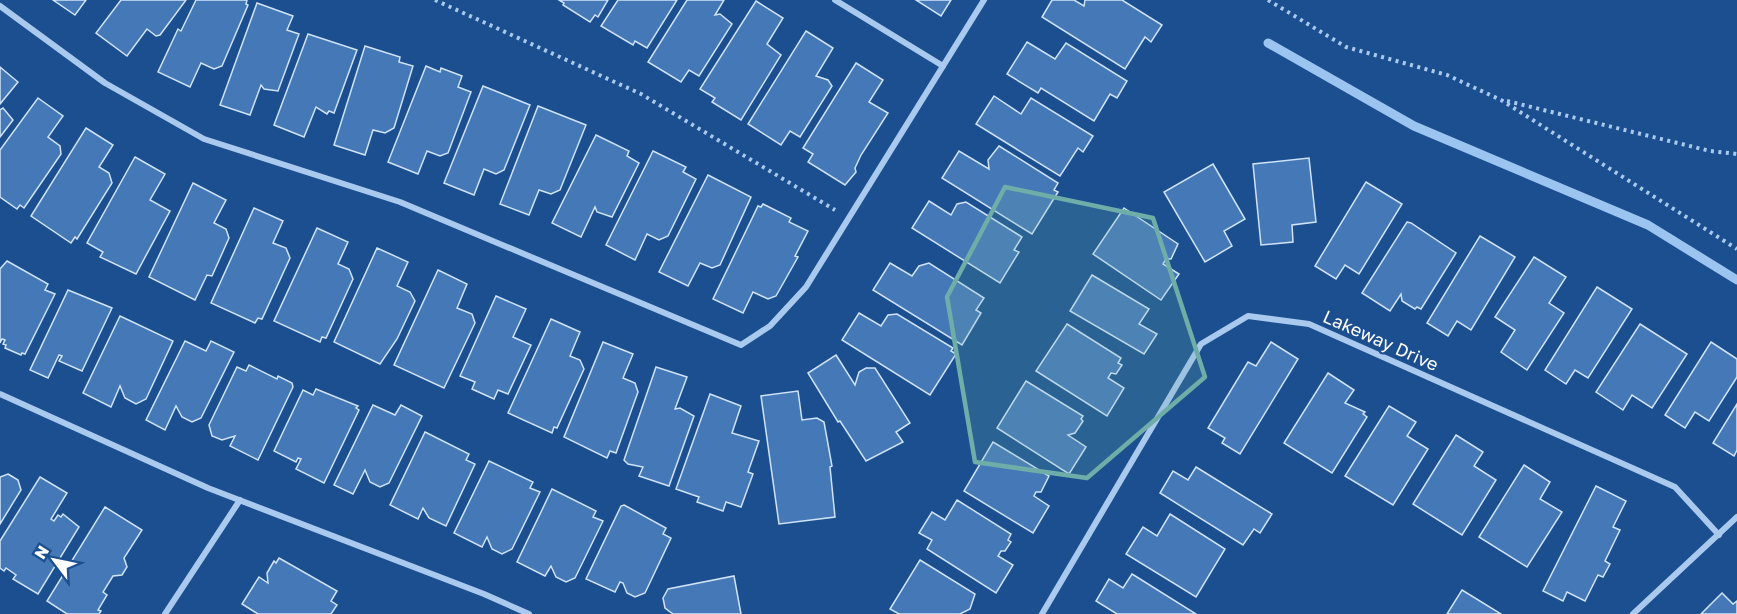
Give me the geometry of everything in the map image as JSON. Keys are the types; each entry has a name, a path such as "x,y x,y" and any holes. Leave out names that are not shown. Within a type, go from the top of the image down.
{"street":[{"path":"835,0 944,66"},
{"path":"0,6 105,84 204,139 400,202 741,345 770,326 807,287 984,0"},
{"name":"Lakeway Drive","path":"1042,614 1201,344 1248,316 1309,324 1675,487 1719,535"},
{"path":"0,394 240,500 529,614"},
{"path":"165,614 240,500"},
{"path":"1633,614 1737,517"}],"path":[{"path":"435,0 641,94 849,218"},
{"path":"1268,0 1346,47 1447,75 1502,100 1737,249"},
{"path":"1502,100 1710,151 1737,154"}],"highlighted area":[{"path":"1005,187 1153,218 1205,377 1087,478 975,462 947,297"}],"building":[{"path":"53,0 86,0 75,15"},
{"path":"121,0 186,0 160,35 156,36 147,29 127,56 96,33"},
{"path":"196,0 247,0 248,5 222,66 214,69 201,63 190,87 158,72 178,29 181,31"},
{"path":"559,0 608,0 598,17 595,15 590,22"},
{"path":"618,0 677,0 647,48 635,41 633,45 601,26"},
{"path":"687,0 724,0 715,15 720,14 732,24 699,76 689,70 681,82 648,62"},
{"path":"916,0 951,0 941,16"},
{"path":"1052,0 1074,0 1084,6 1085,0 1122,0 1162,25 1151,42 1145,37 1125,69 1042,17"},
{"path":"756,1 783,18 767,44 781,55 741,120 712,102 715,98 700,89"},
{"path":"257,3 293,16 287,30 299,34 278,91 264,89 261,85 250,115 220,105"},
{"path":"806,31 833,48 816,76 828,80 832,86 800,137 790,131 781,145 748,124"},
{"path":"308,34 357,50 334,113 329,111 327,114 316,107 304,137 274,125"},
{"path":"1027,42 1055,59 1066,43 1127,81 1117,98 1110,94 1094,121 1041,88 1038,93 1007,74"},
{"path":"365,46 400,57 399,62 413,66 394,128 385,133 373,130 365,155 334,145"},
{"path":"856,63 883,80 869,102 888,113 861,155 855,168 856,172 845,185 808,162 813,154 803,148"},
{"path":"426,66 440,72 441,68 462,76 458,87 471,92 448,153 440,156 427,151 418,174 388,162"},
{"path":"0,67 18,82 0,104"},
{"path":"483,86 530,105 504,170 496,174 484,169 474,195 444,183"},
{"path":"994,96 1021,114 1031,98 1093,136 1083,152 1078,148 1060,176 976,124"},
{"path":"38,98 63,116 48,137 60,146 61,154 24,208 20,205 17,209 0,197 0,150"},
{"path":"538,106 586,125 560,190 551,194 539,190 529,215 500,204"},
{"path":"3,108 13,120 0,137 0,110"},
{"path":"86,128 113,145 99,167 109,173 112,183 77,239 75,237 71,243 31,216"},
{"path":"596,135 629,151 627,156 639,163 612,217 597,212 595,207 581,237 552,223"},
{"path":"999,146 1058,183 1054,190 1058,192 1032,234 942,178 959,151 989,169 988,160"},
{"path":"653,151 686,167 683,172 696,179 668,236 659,240 647,234 635,260 606,245"},
{"path":"135,157 165,174 150,200 170,211 136,274 100,257 103,252 87,243"},
{"path":"1309,158 1316,222 1292,225 1293,242 1261,245 1253,164"},
{"path":"1213,164 1245,219 1224,231 1232,246 1205,262 1164,192"},
{"path":"708,175 751,197 720,265 712,268 700,263 688,286 659,272"},
{"path":"1366,182 1402,204 1359,274 1345,265 1336,279 1315,266"},
{"path":"193,183 226,200 214,223 226,229 229,238 212,276 207,275 195,300 149,277"},
{"path":"929,201 951,215 957,204 966,202 1022,237 1014,250 1019,252 1000,283 912,228"},
{"path":"763,204 791,218 789,222 808,231 795,256 798,257 776,296 768,299 753,292 743,313 713,299 758,206 761,207"},
{"path":"254,208 283,221 273,243 286,248 290,258 262,319 258,318 255,323 211,303"},
{"path":"1124,208 1178,244 1171,259 1166,259 1163,264 1179,274 1161,300 1093,254"},
{"path":"1407,222 1456,253 1421,309 1417,307 1415,309 1402,301 1401,294 1390,311 1362,293"},
{"path":"317,228 348,242 338,264 349,269 353,279 326,338 322,337 320,342 274,321"},
{"path":"1480,236 1515,257 1471,330 1457,321 1448,336 1427,323"},
{"path":"377,248 408,262 397,286 410,292 415,301 397,339 380,364 334,342"},
{"path":"1534,257 1566,277 1549,303 1564,313 1527,370 1501,352 1515,330 1495,317"},
{"path":"7,261 48,284 45,290 55,294 25,354 21,355 5,348 6,345 3,344 5,340 2,339 0,343 0,269"},
{"path":"890,263 912,276 919,266 929,263 984,298 976,310 981,313 962,345 873,290"},
{"path":"438,270 467,284 457,308 472,314 475,323 444,388 394,365"},
{"path":"1092,275 1149,309 1139,324 1157,334 1144,354 1070,311"},
{"path":"1597,287 1632,309 1588,378 1575,370 1566,384 1545,370"},
{"path":"68,290 112,308 82,371 59,361 62,356 59,355 48,378 30,370"},
{"path":"496,296 526,309 513,337 531,345 508,394 498,390 494,399 472,389 475,382 460,376"},
{"path":"859,313 881,326 888,315 897,314 953,348 951,351 956,354 930,395 842,340"},
{"path":"120,316 173,341 146,399 136,404 125,398 120,386 111,407 83,393"},
{"path":"551,319 580,332 570,356 580,360 584,369 557,428 554,427 552,433 508,413"},
{"path":"1067,324 1121,358 1118,363 1122,365 1116,374 1111,373 1108,378 1124,388 1107,416 1036,371"},
{"path":"1640,324 1687,354 1652,408 1632,395 1623,410 1596,392"},
{"path":"185,341 206,351 211,341 234,352 201,418 192,422 182,417 176,406 165,430 146,420"},
{"path":"603,342 633,354 623,378 635,383 638,392 616,453 610,451 607,458 564,437"},
{"path":"1271,342 1298,359 1240,454 1222,443 1225,438 1208,428 1248,362 1256,366"},
{"path":"1711,342 1737,359 1737,377 1709,421 1695,412 1685,428 1665,415"},
{"path":"836,355 855,385 859,372 866,368 875,368 910,423 896,432 903,442 866,461 840,421 838,422 808,373"},
{"path":"249,365 277,379 278,376 292,383 293,387 258,460 230,446 235,436 222,440 212,436 209,425 237,367 246,371"},
{"path":"656,367 687,377 675,409 680,408 694,416 669,486 639,476 643,467 628,464 624,460"},
{"path":"1328,373 1354,390 1345,403 1365,412 1363,414 1367,417 1332,473 1284,443"},
{"path":"1026,381 1083,416 1081,419 1083,421 1075,433 1068,435 1086,447 1069,474 997,428"},
{"path":"316,389 358,406 356,408 359,410 324,483 296,469 301,459 298,458 296,462 274,451 303,390 313,395"},
{"path":"798,391 802,420 817,418 824,422 832,466 830,467 835,517 779,524 761,396"},
{"path":"710,394 741,406 732,433 759,441 748,472 753,474 741,507 726,502 723,511 697,502 699,497 676,489"},
{"path":"1737,404 1737,450 1734,456 1713,443"},
{"path":"373,405 395,415 401,405 422,416 389,483 380,487 370,482 365,470 353,494 334,485"},
{"path":"1389,406 1416,422 1407,436 1428,449 1393,505 1345,476"},
{"path":"425,432 469,454 466,460 475,464 446,526 429,518 423,508 418,519 390,505"},
{"path":"1456,435 1483,452 1474,466 1496,480 1462,535 1413,504"},
{"path":"993,442 1049,476 1041,492 1036,492 1034,496 1049,506 1033,533 964,491"},
{"path":"489,461 533,482 530,488 540,492 512,549 502,554 492,549 487,537 482,547 454,533"},
{"path":"1524,465 1550,482 1540,499 1562,512 1527,567 1479,537"},
{"path":"1196,467 1272,514 1260,533 1254,529 1243,545 1160,493 1173,471 1188,480"},
{"path":"8,474 18,480 21,490 0,524 0,477"},
{"path":"40,477 67,493 51,519 54,521 58,515 61,517 63,514 79,527 38,594 13,579 16,575 6,568 4,571 0,568 0,541"},
{"path":"1596,486 1626,501 1613,527 1620,530 1605,561 1610,564 1603,577 1598,575 1585,601 1567,592 1563,601 1543,591"},
{"path":"552,489 596,511 593,517 603,521 575,578 566,582 556,577 551,566 545,576 517,562"},
{"path":"957,500 1011,534 1008,540 1011,542 998,556 1013,565 996,593 927,549 932,540 919,533 932,512 945,520"},
{"path":"624,505 666,528 663,534 671,538 645,593 635,597 627,593 623,583 620,582 615,592 586,579 621,506"},
{"path":"105,507 142,530 124,558 127,567 122,575 113,576 103,592 107,595 98,610 101,611 99,614 67,614 47,601"},
{"path":"1170,514 1225,549 1196,597 1126,554 1143,527 1157,536"},
{"path":"279,558 337,591 331,601 337,605 331,614 258,614 242,604 259,577 268,583 267,573 274,561 276,563"},
{"path":"920,560 975,594 970,609 960,614 899,614 890,609"},
{"path":"1132,574 1196,614 1117,614 1096,601 1109,579 1123,588"},
{"path":"734,576 741,614 673,614 665,608 663,598 668,589"},
{"path":"1462,590 1501,614 1447,614"},
{"path":"1722,593 1733,604 1737,601 1737,614 1701,614"}],"waterway":[{"path":"1268,43 1414,126 1648,225 1737,280"}]}
